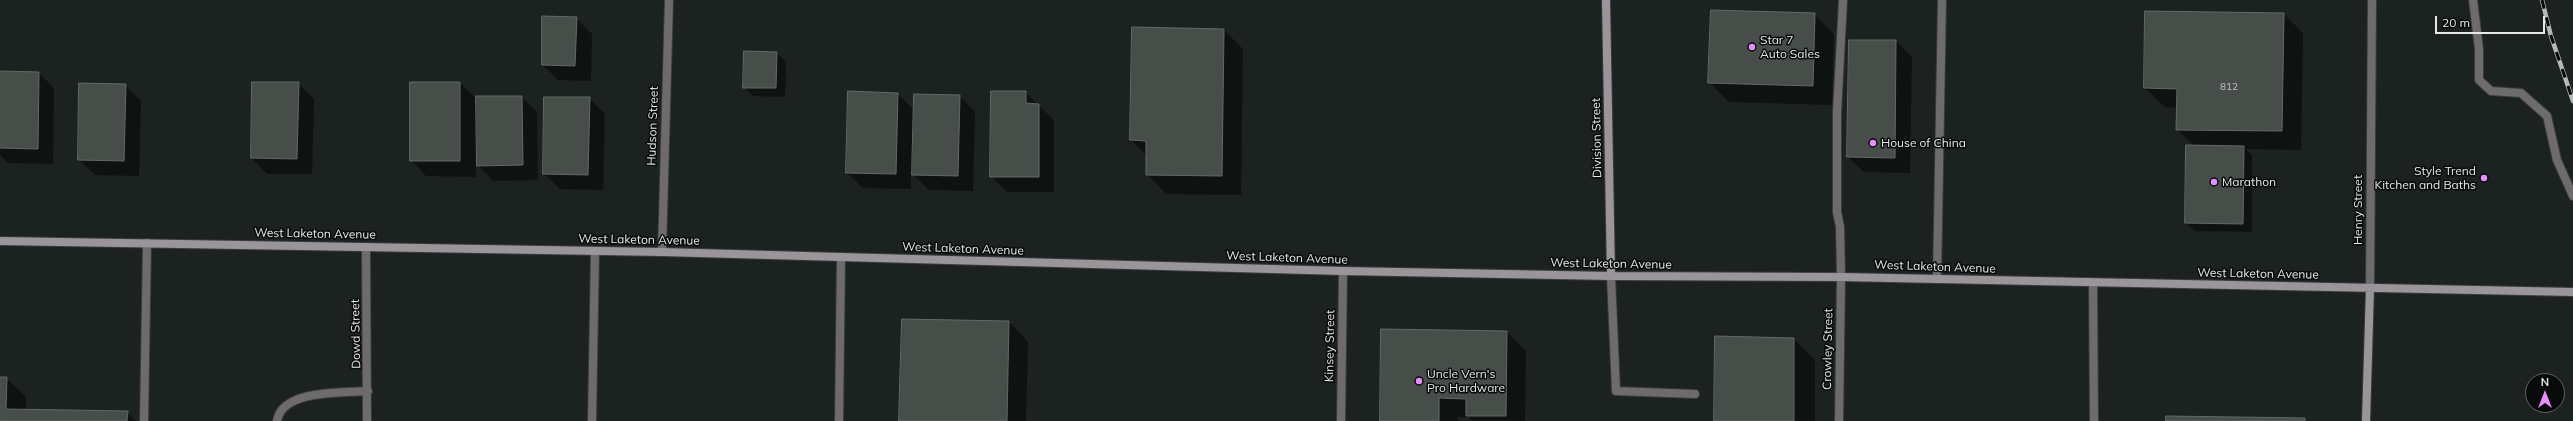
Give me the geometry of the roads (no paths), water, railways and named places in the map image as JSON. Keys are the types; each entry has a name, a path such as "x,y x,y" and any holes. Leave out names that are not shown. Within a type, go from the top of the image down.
{"main road":[{"name":"Division Street","path":"1606,0 1611,276"},
{"name":"West Laketon Avenue","path":"0,241 662,252 1343,271 1611,276 1841,277 2573,292"},
{"name":"Henry Street","path":"2366,421 2370,288"}],"street":[{"name":"Hudson Street","path":"662,252 669,0"},
{"name":"Crowley Street","path":"1839,421 1841,277 1840,227 1837,212 1837,113 1842,0"},
{"path":"1938,279 1942,0"},
{"name":"Henry Street","path":"2370,288 2372,0"},
{"path":"2473,0 2479,49 2480,80 2491,91 2521,93 2547,116 2557,160 2573,196"},
{"path":"144,421 147,243"},
{"name":"Dowd Street","path":"366,247 367,421"},
{"path":"592,421 595,251"},
{"path":"839,421 841,257"},
{"name":"Kinsey Street","path":"1341,421 1343,271"},
{"path":"1611,276 1616,391 1695,394"},
{"path":"2093,283 2094,421"},
{"path":"277,421 286,405 301,397 368,391"}],"railway":[{"path":"2542,0 2551,36 2573,101"}],"place":[{"name":"Star 7 Auto Sales","path":"1752,47"},
{"name":"House of China","path":"1873,143"},
{"name":"Style Trend Kitchen and Baths","path":"2484,178"},
{"name":"Marathon","path":"2214,182"},
{"name":"Uncle Vern's Pro Hardware","path":"1419,381"}]}
